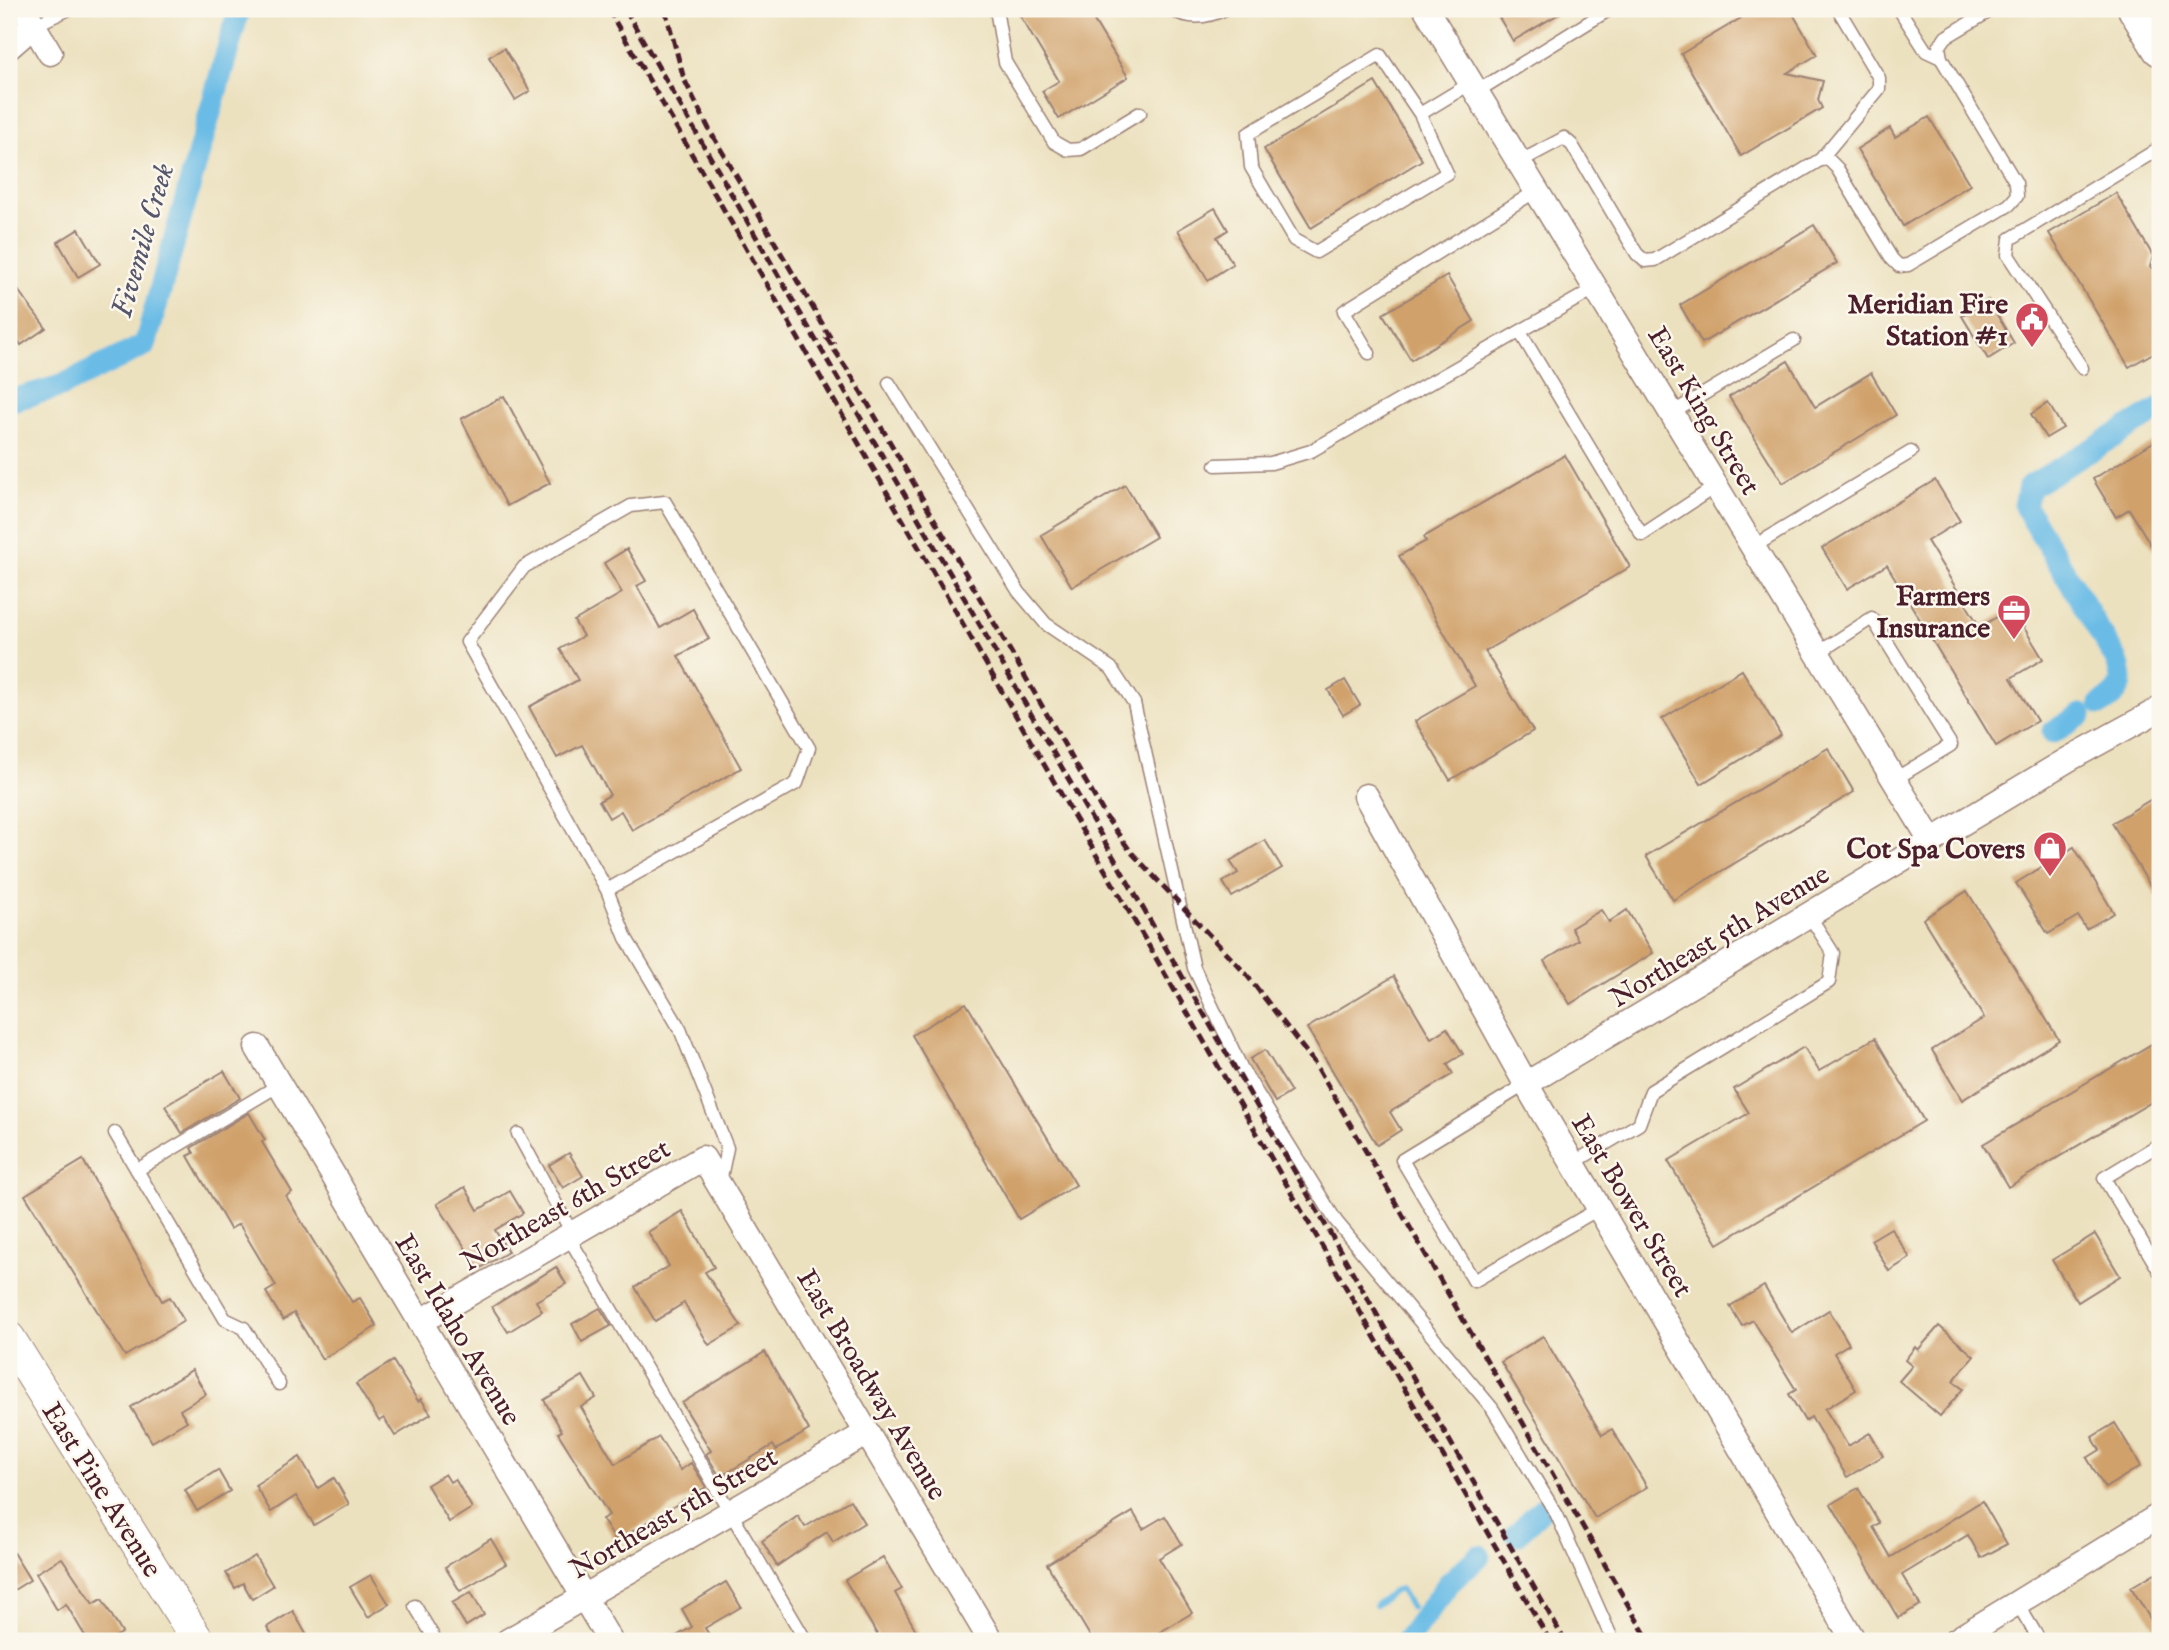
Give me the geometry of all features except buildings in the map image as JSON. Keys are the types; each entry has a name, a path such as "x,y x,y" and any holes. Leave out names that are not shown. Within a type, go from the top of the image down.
{"main road":[{"path":"2136,9 2160,48"}],"street":[{"name":"East King Street","path":"1426,9 1933,842"},
{"path":"9,47 29,17 50,53"},
{"name":"Northeast 5th Avenue","path":"1526,1084 2069,759 2160,709"},
{"name":"East Bower Street","path":"1366,796 1526,1084 1854,1641"},
{"name":"East Idaho Avenue","path":"257,1047 610,1641"},
{"name":"East Broadway Avenue","path":"703,1158 991,1641"},
{"name":"Northeast 6th Street","path":"420,1322 703,1158"},
{"name":"East Pine Avenue","path":"9,1338 198,1641"},
{"name":"Northeast 5th Street","path":"508,1641 867,1433"},
{"path":"1955,1641 2160,1515"}],"lane":[{"path":"29,17 69,9"},
{"path":"996,9 1005,62 1054,142 1068,150 1081,149 1140,113"},
{"path":"1169,9 1186,17 1204,17 1225,9"},
{"path":"1420,114 1474,88 1610,9"},
{"path":"1519,162 1564,138 1572,145 1637,254 1645,261 1655,260 1820,160 1880,89 1879,78 1838,9"},
{"path":"1899,9 1926,51 1941,58"},
{"path":"1820,160 1828,159 1837,168 1892,259 1899,266 1908,265 2009,205 2017,196 2016,183 1941,58 1939,47 1947,37 1993,9"},
{"path":"1380,55 1420,114 1447,173 1316,252 1294,240 1251,167 1248,134 1380,55"},
{"path":"2082,368 2008,255 2010,239 2160,148"},
{"path":"1369,353 1344,312 1536,191"},
{"path":"1216,465 1271,463 1311,451 1596,288"},
{"path":"1520,332 1642,535 1716,486"},
{"path":"1672,413 1794,340"},
{"path":"889,383 1019,592 1046,624 1111,668 1134,703 1176,902 1194,968 1242,1069 1336,1221 1492,1408 1558,1515 1613,1641"},
{"path":"1753,547 1911,452"},
{"path":"607,890 797,783 809,748 665,502 631,506 524,567 467,642 607,890 626,938 680,1029 727,1148 719,1185"},
{"path":"1818,653 1872,618 1951,745 1895,779"},
{"path":"1573,1164 1639,1124 1651,1091 1829,982 1833,953 1809,915"},
{"path":"1526,1084 1402,1160 1474,1281 1600,1208"},
{"path":"137,1170 279,1085"},
{"path":"115,1133 225,1319 244,1328 278,1384"},
{"path":"519,1134 570,1234 806,1641"},
{"path":"2160,1144 2104,1178 2160,1272"},
{"path":"2018,1603 2040,1641"},
{"path":"415,1606 436,1641"}],"waterway":[{"name":"Fivemile Creek","path":"9,401 61,386 145,345 239,9"},
{"path":"2101,704 2114,695 2120,685 2121,674 2116,659 2025,506 2029,487 2160,409"},
{"path":"2053,732 2081,715"},
{"path":"1517,1534 1543,1508"},
{"path":"1406,1641 1449,1583 1479,1556"},
{"path":"1376,1605 1400,1589 1411,1607"}],"railway":[{"path":"608,9 1550,1641"},
{"path":"625,9 1565,1641"},
{"path":"665,9 684,79 710,131 834,344"},
{"path":"826,337 853,378 1106,817 1131,852 1246,974 1316,1065 1649,1641"}],"place":[{"name":"Meridian Fire Station #1","path":"2032,349"},
{"name":"Farmers Insurance","path":"2014,641"},
{"name":"Cot Spa Covers","path":"2050,878"}]}
